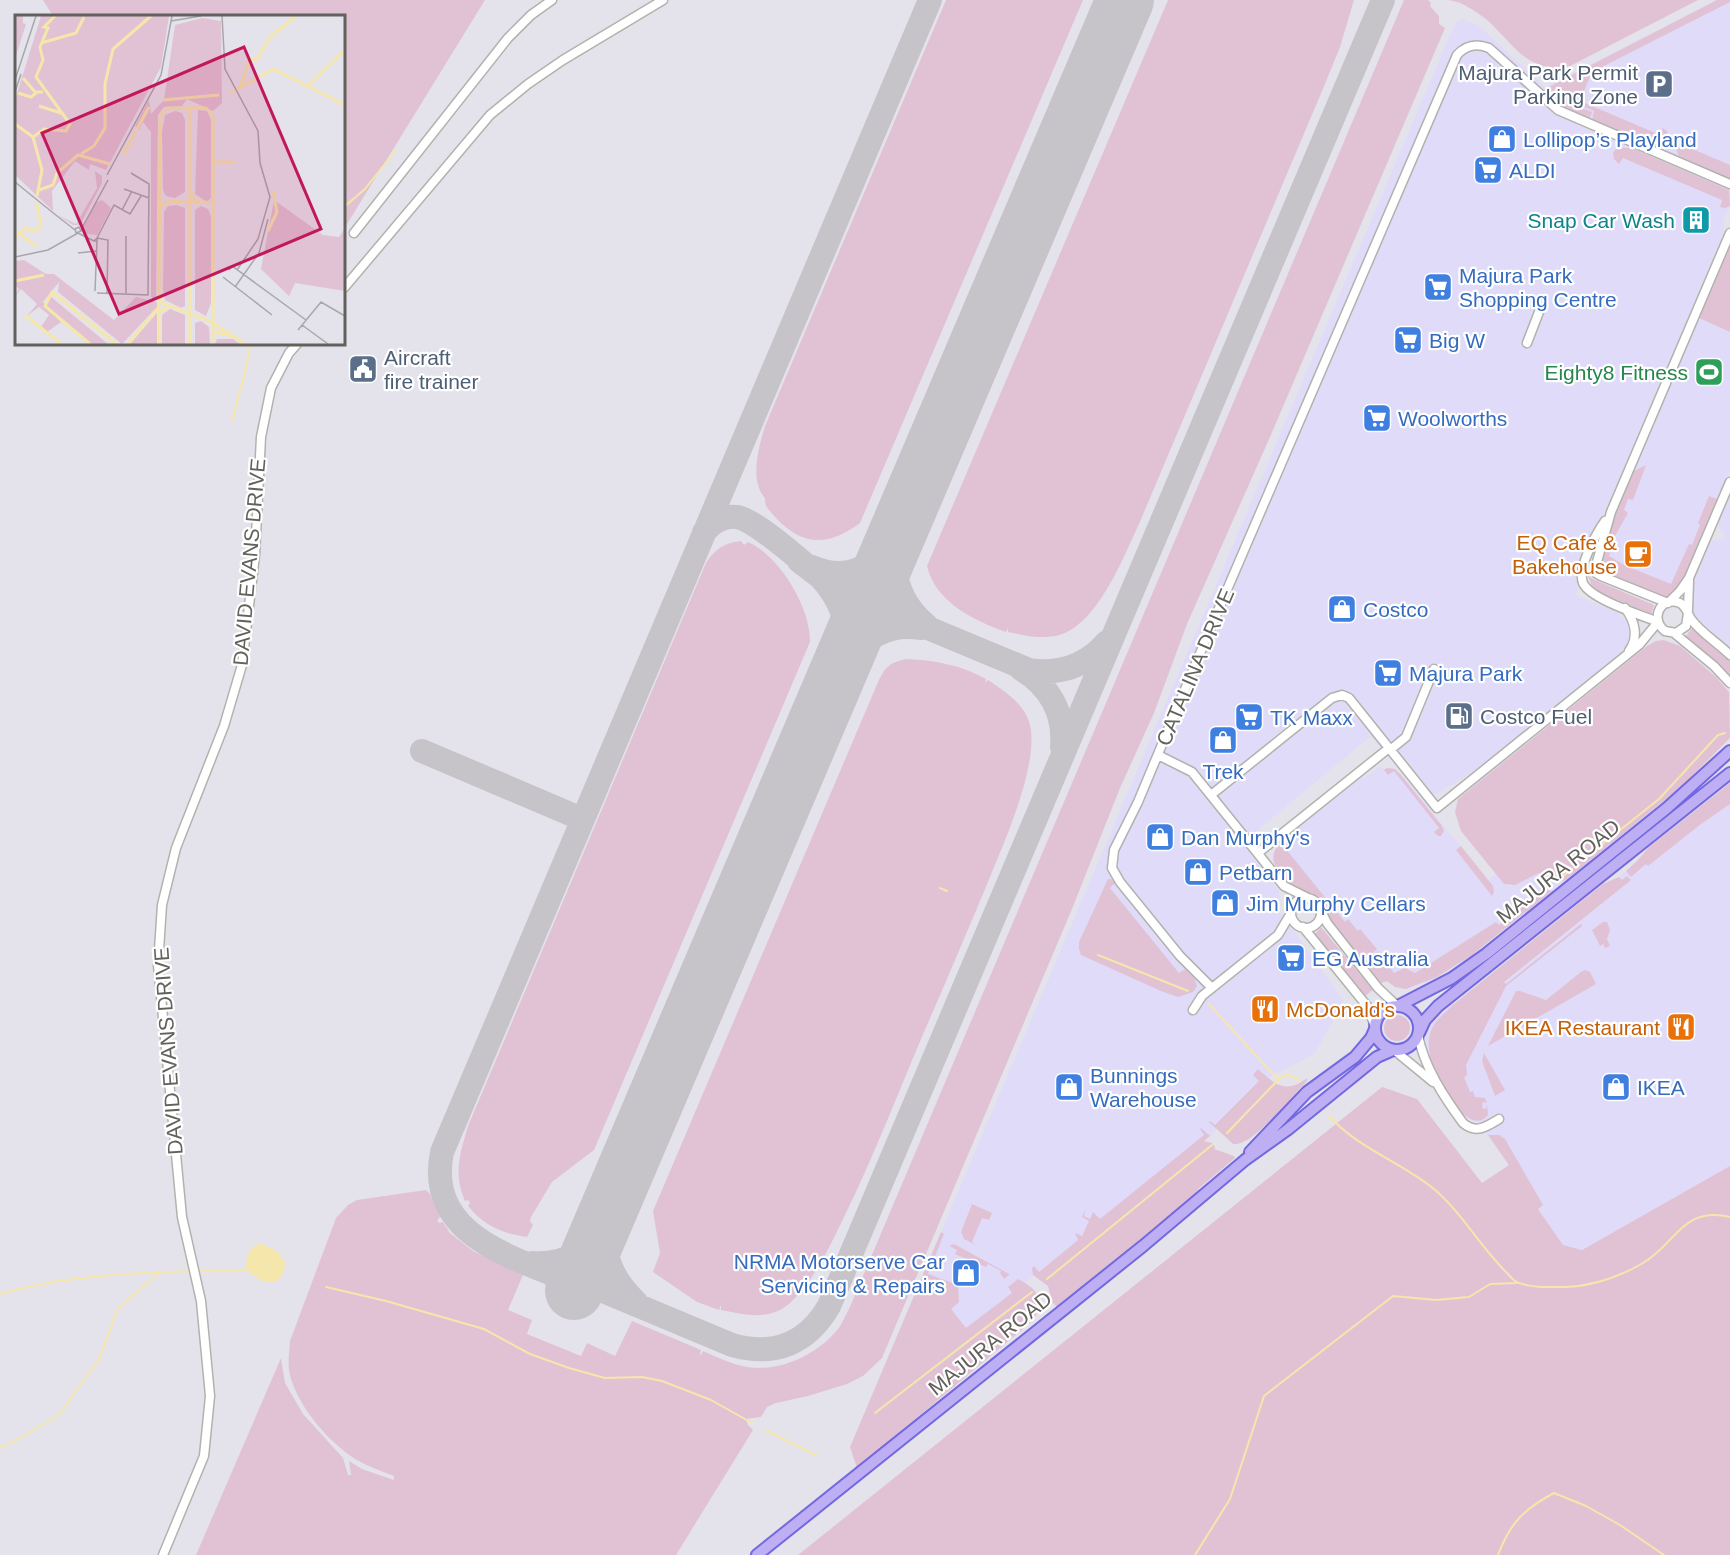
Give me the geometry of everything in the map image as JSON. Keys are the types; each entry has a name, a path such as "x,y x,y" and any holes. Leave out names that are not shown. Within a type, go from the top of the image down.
{"main road":[{"name":"MAJURA ROAD","path":"1398,1006 1446,981 1479,959 1667,808 1730,751"},
{"name":"MAJURA ROAD","path":"1419,1034 1425,1020 1438,1006 1730,772"},
{"path":"1398,1006 1415,1015 1420,1026 1415,1042 1407,1048 1394,1050 1381,1043 1375,1027 1384,1011 1398,1006"},
{"name":"MAJURA ROAD","path":"1245,1160 1254,1146 1307,1092 1355,1057 1371,1038 1375,1027"},
{"name":"MAJURA ROAD","path":"757,1555 1143,1246 1245,1160 1287,1130 1377,1058 1394,1050"}],"street":[{"path":"354,232 508,38 531,15 552,0"},
{"path":"345,287 490,115 528,84 563,60 663,0"},
{"name":"CATALINA DRIVE","path":"1212,988 1173,949 1123,886 1113,868 1114,850 1138,802 1456,57 1465,48 1476,45 1491,50 1558,110 1730,184"},
{"path":"1730,233 1611,512 1594,541 1583,567 1582,578 1586,587 1594,595 1658,622 1663,630 1672,633 1714,666 1730,683"},
{"path":"1527,343 1539,312"},
{"name":"DAVID EVANS DRIVE","path":"164,1555 204,1456 210,1396 201,1301 182,1217 158,965 162,905 176,848 224,726 242,665 255,555 261,437 271,388 289,353 296,345"},
{"path":"1640,645 1658,622 1659,609 1680,591 1689,578 1730,482"},
{"path":"1611,512 1595,571 1601,576 1668,603 1682,604 1693,621 1730,654"},
{"path":"1211,795 1332,698 1339,695 1347,697 1437,808 1626,655 1653,638 1681,631 1686,626 1688,613 1689,578"},
{"path":"1624,608 1631,619 1635,633 1633,646 1626,655"},
{"path":"1258,853 1406,737 1434,669"},
{"path":"1158,755 1190,770 1258,853 1284,886 1294,922 1302,927 1367,1006 1375,1027"},
{"path":"1284,886 1316,902 1327,923 1378,988 1398,1006"},
{"path":"1278,935 1297,900 1310,898"},
{"path":"1193,1010 1200,998 1278,935 1302,927 1311,927 1320,918 1320,909"},
{"path":"1419,1034 1424,1056 1440,1089 1460,1119 1468,1127 1483,1128 1499,1119"},
{"path":"1394,1050 1440,1089"}],"shaded area":[{"path":"43,0 485,0 345,227 345,15 52,15"},
{"path":"946,0 1083,0 860,523 838,536 816,540 806,538 786,527 766,506 756,473 760,443 765,426"},
{"path":"1168,0 1354,0 1340,47 1325,84 1139,524 1116,573 1095,606 1070,631 1043,637 1008,632 1008,628 1006,632 969,616 947,600 931,579 927,566"},
{"path":"1404,0 1428,0 1439,16 1439,24 1445,28 1270,437 1187,624 1154,713 1120,788 1072,909 882,1358 863,1376 847,1384 776,1403 767,1407 761,1417 746,1419 753,1430 676,1555 196,1555 281,1358 285,1383 303,1414 343,1458 348,1475 351,1475 349,1461 362,1469 394,1480 394,1476 355,1459 326,1434 301,1402 289,1370 290,1341 336,1218 348,1205 357,1200 426,1190 440,1217 437,1221 443,1222 450,1233 473,1251 523,1275 508,1310 532,1320 527,1334 581,1356 587,1343 615,1356 632,1321 701,1350 701,1355 703,1351 747,1367 772,1367 809,1354 820,1347 838,1329 849,1309"},
{"path":"1449,0 1698,0 1570,66 1555,67 1532,62 1486,19 1460,3"},
{"name":"Majura Park","path":"1717,0 1730,0 1730,179 1593,121 1589,129 1730,190 1730,206 1723,220 1724,228 1720,243 1576,575 1578,588 1576,595 1616,612 1627,621 1630,633 1626,648 1472,773 1425,800 1371,736 1242,843 1279,891 1280,912 1344,1001 1324,1037 1314,1054 1268,1078 1210,1136 967,1329 951,1309 915,1293 1452,30 1457,22 1463,19 1478,25 1545,87"},
{"path":"1717,0 1730,0 1730,2 1592,72 1580,101 1582,108 1592,112 1590,118 1557,105 1541,91"},
{"path":"1585,103 1660,135 1663,128 1669,136 1667,144 1658,148 1592,120 1594,111 1584,107"},
{"path":"1684,139 1691,140 1688,147 1730,165 1730,179 1679,156 1676,149"},
{"path":"1632,148 1729,190 1730,206 1720,207 1722,200 1623,158 1619,164 1614,159 1613,153 1616,149"},
{"path":"1730,246 1730,332 1699,318"},
{"path":"1699,318 1730,332 1730,470 1680,586 1668,597 1601,569 1614,518"},
{"path":"1646,465 1633,500 1628,499 1624,510 1628,513 1607,550 1610,552 1609,556 1624,565 1671,584 1689,544 1692,545 1709,496 1717,499 1680,586 1667,597 1606,573 1600,566 1609,530 1634,471"},
{"path":"1730,495 1730,647 1695,617 1690,609 1693,584 1709,545 1714,540 1723,540 1725,533 1718,524"},
{"path":"741,541 744,545 748,542 760,549 782,570 805,614 810,642 594,1150 552,1182 531,1217 530,1221 533,1225 527,1237 510,1234 487,1223 474,1213 461,1191 459,1164 468,1126 706,563 720,547"},
{"path":"1586,572 1595,580 1654,605 1651,614 1601,593 1592,586"},
{"path":"1692,628 1730,661 1730,675 1686,636"},
{"path":"1664,640 1680,646 1716,677 1729,692 1730,738 1680,788 1566,880 1559,882 1539,873 1515,885 1504,884 1461,831 1455,812 1458,799 1647,646"},
{"path":"905,659 937,662 967,670 986,679 985,683 988,680 1015,700 1026,714 1031,730 1029,766 1024,786 988,882 876,1147 834,1239 821,1262 799,1294 782,1309 757,1315 721,1310 721,1305 719,1310 697,1302 653,1272 660,1253 653,1211 878,682 888,666"},
{"path":"1381,766 1383,769 1392,768 1402,775 1488,880 1496,874 1504,884 1511,886 1539,873 1559,882 1568,879 1465,960 1431,980 1406,989 1395,987 1387,981 1381,983 1329,918 1319,899 1289,885 1272,860 1274,850 1281,842 1363,776 1363,779"},
{"path":"1395,769 1400,774 1442,826 1444,831 1441,836 1434,832 1439,828 1394,771 1388,775 1384,770"},
{"path":"1730,779 1730,1166 1582,1250 1563,1245 1478,1122 1462,1114 1426,1055 1426,1033 1431,1022 1452,1002 1454,1004 1603,884 1619,877 1649,847 1726,786 1725,783"},
{"path":"1730,783 1730,804 1631,877 1626,871 1649,847"},
{"path":"1285,839 1290,843 1285,848 1345,922 1348,919 1358,931 1360,929 1377,949 1368,957 1363,951 1358,955 1332,923 1319,898 1293,888 1279,873 1274,862 1274,853"},
{"path":"1461,846 1493,886 1492,896 1456,850"},
{"path":"1627,876 1631,880 1504,982 1506,984 1581,924 1582,926 1506,986 1466,1065 1467,1075 1464,1077 1470,1092 1473,1091 1475,1097 1485,1098 1487,1103 1483,1102 1482,1108 1486,1109 1487,1104 1488,1115 1480,1121 1471,1119 1452,1101 1427,1056 1430,1055 1429,1038 1433,1026 1454,1004 1603,884 1619,877 1622,880"},
{"path":"1108,879 1115,883 1110,888 1179,973 1185,969 1194,978 1197,986 1193,992 1178,997 1081,955 1079,942"},
{"path":"1541,889 1552,891 1472,955 1437,977 1406,989 1395,987 1387,981 1381,983 1364,962 1378,951 1394,973 1405,968 1415,973 1496,922 1499,925"},
{"path":"1603,922 1607,922 1610,930 1607,939 1610,946 1605,948 1603,944 1600,946 1592,930"},
{"path":"1321,927 1373,990 1365,996 1315,934"},
{"path":"1585,970 1590,972 1596,984 1488,1046 1516,991 1546,1000"},
{"path":"1397,1015 1406,1019 1410,1028 1406,1037 1397,1041 1388,1037 1384,1028 1388,1019"},
{"path":"1484,1053 1505,1090 1495,1096 1482,1061"},
{"path":"1258,1069 1281,1086 1293,1086 1307,1078 1307,1081 1261,1130 1241,1143 1233,1144 1209,1122 1215,1125 1259,1081 1253,1075"},
{"path":"1382,1087 1417,1099 1482,1183 1509,1165 1488,1135 1499,1135 1505,1139 1543,1205 1538,1209 1563,1245 1582,1250 1730,1166 1730,1555 798,1555"},
{"path":"1201,1128 1210,1136 1204,1141 1212,1143 1214,1149 1235,1158 1198,1189 1200,1193 1057,1307 1052,1302 1048,1286 1033,1275 1032,1268 1034,1266 1039,1272 1078,1240 1075,1233 1082,1236 1089,1221 1082,1217 1085,1209 1084,1216 1090,1219 1093,1212 1100,1219 1204,1135"},
{"path":"972,1204 992,1213 989,1220 982,1218 972,1242 978,1246 964,1239 961,1232"},
{"path":"941,1232 944,1234 928,1274 958,1285 959,1302 951,1309 966,1328 1012,1293 1008,1287 1018,1279 1036,1292 1039,1297 1039,1309 1030,1323 857,1468 850,1447"},
{"path":"260,1243 277,1251 285,1262 284,1272 277,1281 264,1282 246,1270 248,1254"},
{"path":"954,1244 1009,1275 1004,1279 1001,1271 988,1264 986,1267 955,1254 957,1250 949,1246"}],"waterway":[{"path":"345,206 365,189 396,150"},
{"path":"232,421 250,345"},
{"path":"1595,850 1659,799 1718,735 1725,733"},
{"path":"1561,878 1568,872"},
{"path":"940,888 947,891"},
{"path":"1098,955 1188,991"},
{"path":"1209,1004 1270,1071 1280,1078 1288,1075 1301,1080"},
{"path":"1227,1133 1280,1078"},
{"path":"1329,1116 1353,1138 1434,1189 1511,1277 1525,1285 1565,1287 1605,1280 1643,1263 1690,1222 1714,1215 1730,1217"},
{"path":"1047,1279 1212,1145"},
{"path":"0,1294 30,1286 91,1277 153,1272 246,1270"},
{"path":"0,1446 4,1447 59,1415 100,1357 118,1308 160,1272"},
{"path":"1195,1555 1230,1499 1264,1396 1393,1296 1436,1300 1469,1297 1490,1284 1517,1283"},
{"path":"326,1287 386,1301 484,1329 530,1354 569,1368 605,1378 642,1377 662,1381 711,1400 752,1423"},
{"path":"875,1413 1032,1292"},
{"path":"765,1430 816,1455"},
{"path":"1498,1555 1519,1518 1534,1505 1554,1493 1586,1506 1620,1525 1664,1555"}],"taxiway":[{"path":"577,1284 503,1253 461,1225 447,1205 440,1181 442,1152 930,0"},
{"path":"579,1281 732,1345 747,1348 775,1348 800,1338 820,1319 829,1306 1383,0"},
{"path":"704,532 723,518 737,517 745,520 779,543 820,577 838,603 845,628 843,654 833,684"},
{"path":"903,521 895,549 896,577 907,603 926,625"},
{"path":"812,567 838,573 860,568 870,563 896,536"},
{"path":"799,561 851,596 1029,670 1051,671 1072,667 1090,657 1107,642"},
{"path":"812,733 838,676 863,644 879,633 898,627 921,628"},
{"path":"1021,669 1040,684 1054,702 1061,723 1062,747"},
{"path":"422,751 582,819"},
{"path":"615,1198 607,1228 607,1254 616,1278 636,1302"},
{"path":"532,1263 555,1262 575,1254 591,1241 605,1222"}],"runway":[{"path":"574,1291 1125,0"}],"place":[{"name":"Majura Park Permit Parking Zone","path":"1659,84"},
{"name":"Lollipop’s Playland","path":"1502,139"},
{"name":"ALDI","path":"1488,170"},
{"name":"Snap Car Wash","path":"1696,220"},
{"name":"Majura Park Shopping Centre","path":"1438,287"},
{"name":"Big W","path":"1408,340"},
{"name":"Aircraft fire trainer","path":"363,369"},
{"name":"Eighty8 Fitness","path":"1709,372"},
{"name":"Woolworths","path":"1377,418"},
{"name":"EQ Cafe & Bakehouse","path":"1638,554"},
{"name":"Costco","path":"1342,609"},
{"name":"Majura Park","path":"1388,673"},
{"name":"Costco Fuel","path":"1459,716"},
{"name":"TK Maxx","path":"1249,717"},
{"name":"Trek","path":"1223,740"},
{"name":"Dan Murphy's","path":"1160,837"},
{"name":"Petbarn","path":"1198,872"},
{"name":"Jim Murphy Cellars","path":"1225,903"},
{"name":"EG Australia","path":"1291,958"},
{"name":"McDonald's","path":"1265,1009"},
{"name":"IKEA Restaurant","path":"1681,1027"},
{"name":"Bunnings Warehouse","path":"1069,1087"},
{"name":"IKEA","path":"1616,1087"},
{"name":"NRMA Motorserve Car Servicing & Repairs","path":"966,1273"}]}
